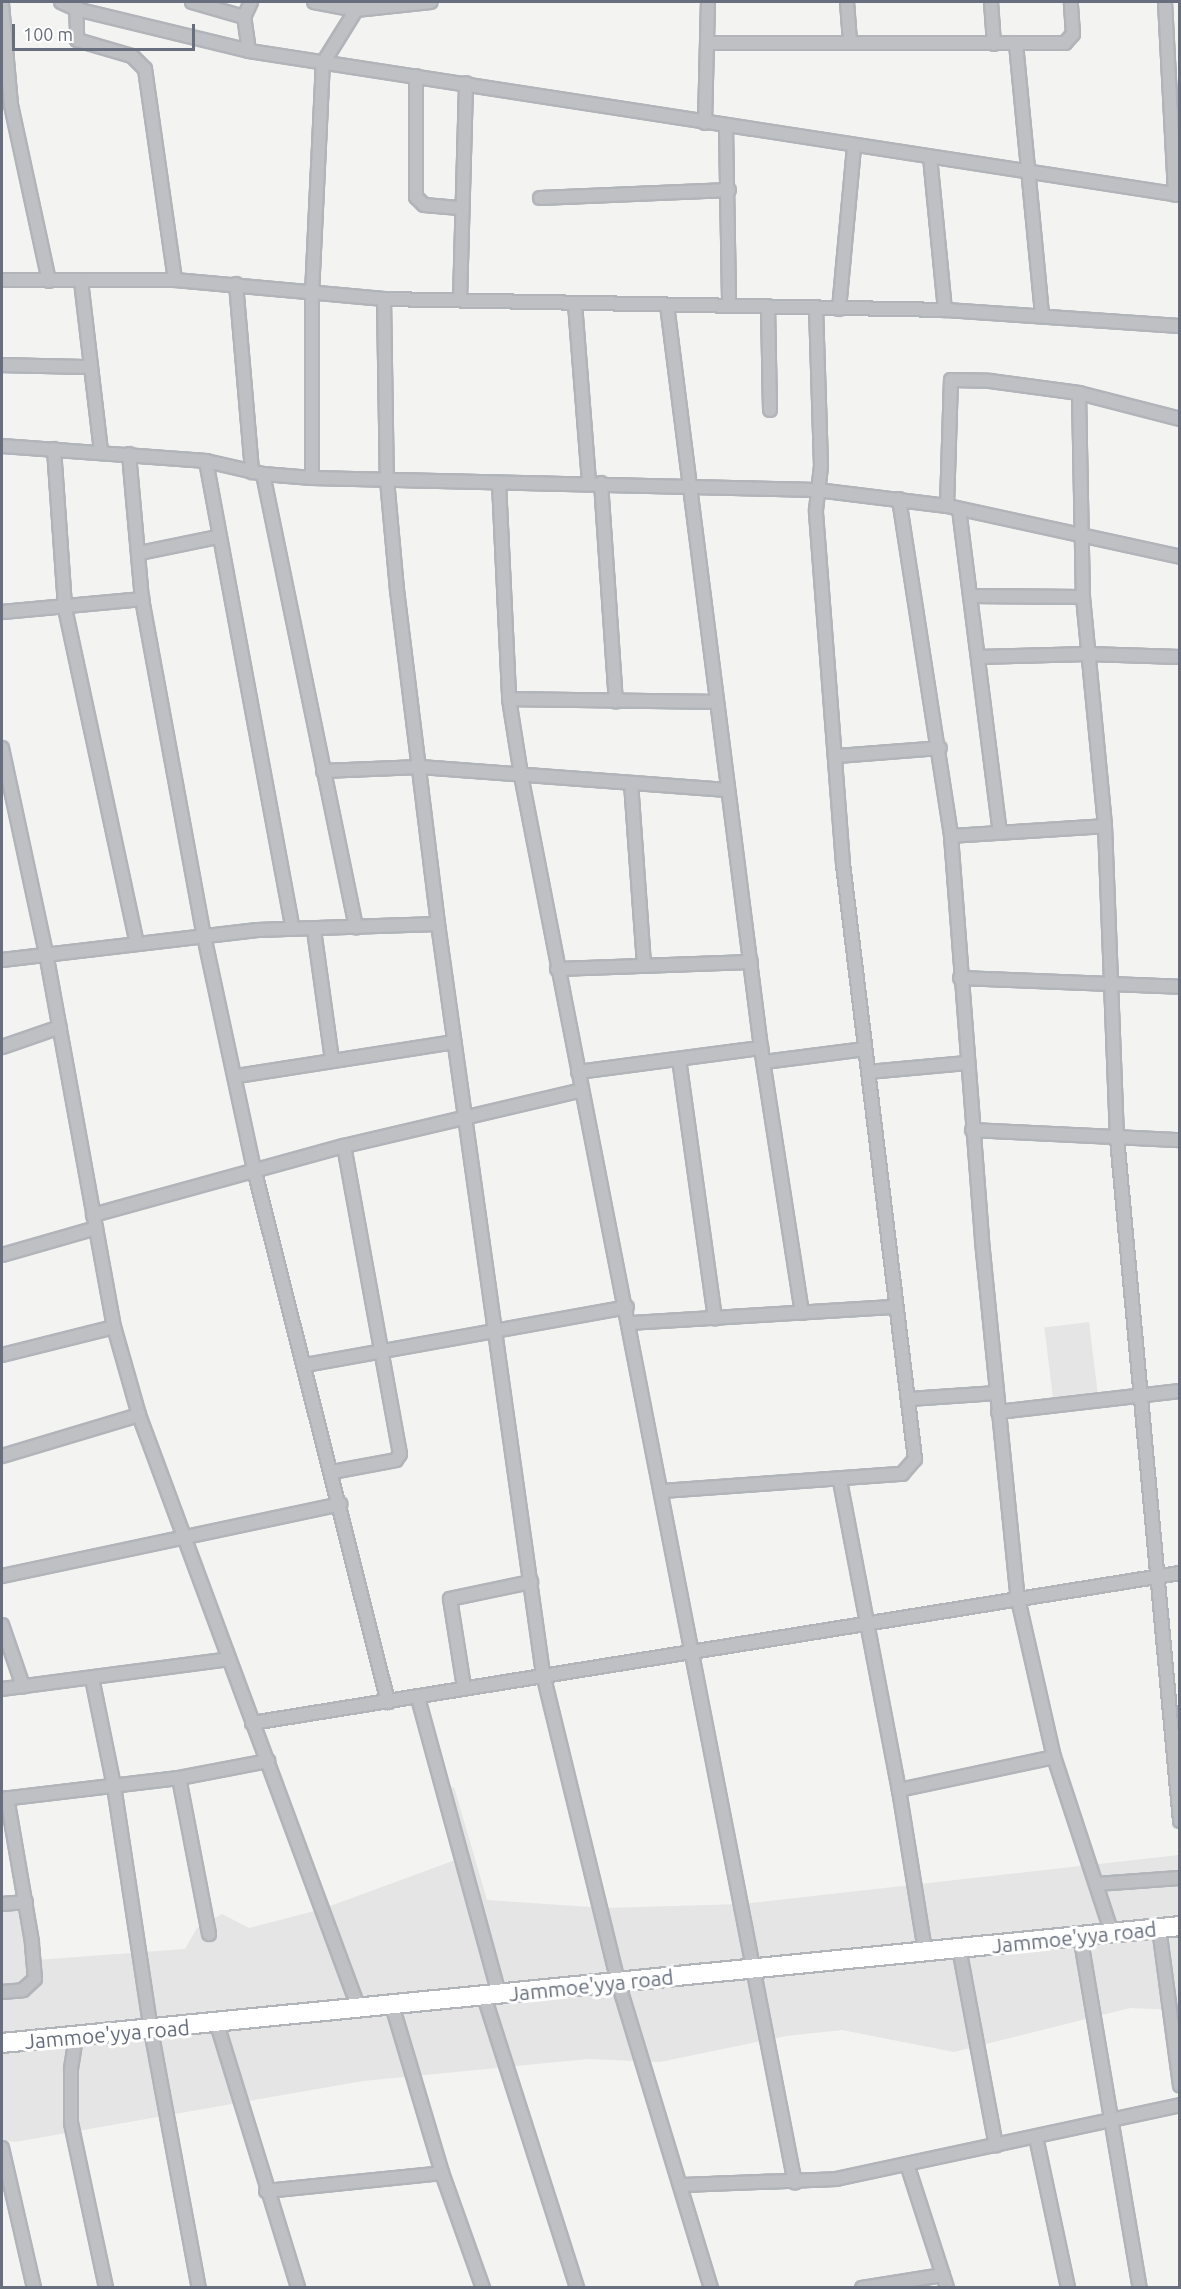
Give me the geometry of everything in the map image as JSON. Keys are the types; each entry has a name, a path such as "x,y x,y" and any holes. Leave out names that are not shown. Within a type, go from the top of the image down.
{"main road":[{"name":"Jammoe'yya road","path":"2,2043 217,2024 1179,1926"}],"street":[{"path":"61,2 249,51 726,127 1177,195 1174,59 1165,2"},
{"path":"192,2 244,17"},
{"path":"249,51 244,17 251,2"},
{"path":"314,2 356,6 431,2"},
{"path":"705,123 708,2"},
{"path":"847,2 850,42"},
{"path":"991,2 994,44"},
{"path":"708,43 1016,44 1071,40 1071,2"},
{"path":"2,4 6,106 49,281"},
{"path":"76,5 77,40 132,57 145,69 175,280"},
{"path":"312,478 312,294 322,63 356,6"},
{"path":"1016,44 1042,314"},
{"path":"416,76 416,197 424,205 462,208"},
{"path":"460,300 466,84"},
{"path":"726,127 729,190 729,305"},
{"path":"839,309 854,146"},
{"path":"930,157 945,310"},
{"path":"540,198 729,190"},
{"path":"2,280 175,280 384,299 945,310 1042,314 1179,326"},
{"path":"81,281 101,452"},
{"path":"236,284 257,473 356,928"},
{"path":"384,299 387,480 397,590 438,924 543,1674 618,1982 683,2186 711,2288"},
{"path":"575,304 616,701"},
{"path":"667,305 761,1048 802,1313"},
{"path":"768,306 770,410"},
{"path":"662,1491 840,1481 902,1474 914,1466 909,1399 895,1307 847,901 817,490 821,466 816,308"},
{"path":"2,365 90,367"},
{"path":"1000,832 970,597 953,507 951,380 990,381 1078,393 1179,419"},
{"path":"1078,393 1083,597 1105,826 1117,1138 1142,1396 1155,1578 1179,1821"},
{"path":"2,446 206,461 257,473 312,478 499,483 691,484 817,490 953,507 1080,538 1179,557"},
{"path":"54,449 65,608 137,943"},
{"path":"129,454 140,553 142,599 204,936 237,1076 254,1169 388,1702"},
{"path":"206,461 218,537 293,929"},
{"path":"499,483 509,699 521,775 557,969 627,1307 795,2183"},
{"path":"899,499 940,748 951,836 972,1130 1018,1599 1054,1757 1112,1933"},
{"path":"140,553 218,537"},
{"path":"970,597 1083,597"},
{"path":"2,612 65,608 142,599"},
{"path":"978,657 1088,654 1179,657"},
{"path":"509,699 717,702"},
{"path":"2,748 6,779 46,953 114,1327 139,1415 359,2009"},
{"path":"837,756 940,748"},
{"path":"323,771 420,767 727,790"},
{"path":"631,783 644,965"},
{"path":"951,836 1105,826"},
{"path":"2,960 204,936 293,929 438,924"},
{"path":"314,930 332,1060"},
{"path":"557,969 751,962"},
{"path":"960,978 1179,987"},
{"path":"2,1047 60,1027"},
{"path":"237,1076 454,1042"},
{"path":"578,1072 761,1048"},
{"path":"764,1062 865,1049"},
{"path":"679,1059 716,1319"},
{"path":"868,1072 967,1063"},
{"path":"93,1215 254,1169 582,1090"},
{"path":"972,1130 1179,1140"},
{"path":"332,1472 399,1457 344,1146"},
{"path":"2,1255 96,1228"},
{"path":"305,1365 495,1333 627,1307"},
{"path":"630,1323 895,1307"},
{"path":"2,1355 114,1327"},
{"path":"998,1412 1179,1391"},
{"path":"909,1399 997,1393"},
{"path":"2,1456 139,1415"},
{"path":"840,1481 899,1790 925,1951"},
{"path":"2,1576 185,1540 340,1504"},
{"path":"252,1723 418,1698 464,1687 543,1674 694,1653 1179,1573"},
{"path":"464,1687 450,1599 531,1582"},
{"path":"2,1625 23,1686"},
{"path":"2,1689 228,1659"},
{"path":"92,1678 114,1786 151,2030 199,2288"},
{"path":"418,1698 491,1995 577,2288"},
{"path":"899,1790 1054,1757"},
{"path":"2,1992 23,1990 35,1979 26,1902 4,1798 179,1778 268,1761"},
{"path":"179,1778 209,1934"},
{"path":"1096,1884 1179,1878"},
{"path":"2,1905 26,1902"},
{"path":"1159,1928 1179,2086"},
{"path":"1080,1935 1140,2288"},
{"path":"959,1948 996,2146"},
{"path":"392,2005 442,2173 483,2288"},
{"path":"217,2024 266,2191 298,2288"},
{"path":"76,2037 71,2070 71,2122 106,2288"},
{"path":"683,2186 795,2183 996,2146 1179,2105"},
{"path":"1036,2137 1068,2288"},
{"path":"2,2148 34,2288"},
{"path":"907,2164 947,2288"},
{"path":"266,2191 442,2173"},
{"path":"862,2288 943,2275"}],"shaded area":[{"path":"1089,1322 1098,1393 1053,1399 1044,1327"},
{"path":"454,1787 487,1900 606,1908 742,1904 1179,1855 1179,2010 1130,2008 954,2052 842,2030 786,2036 660,2062 588,2059 363,2081 15,2142 2,2140 2,1904 26,1902 36,1960 185,1949 197,1928 222,1914 249,1928 322,1909 458,1859 438,1792"}]}
